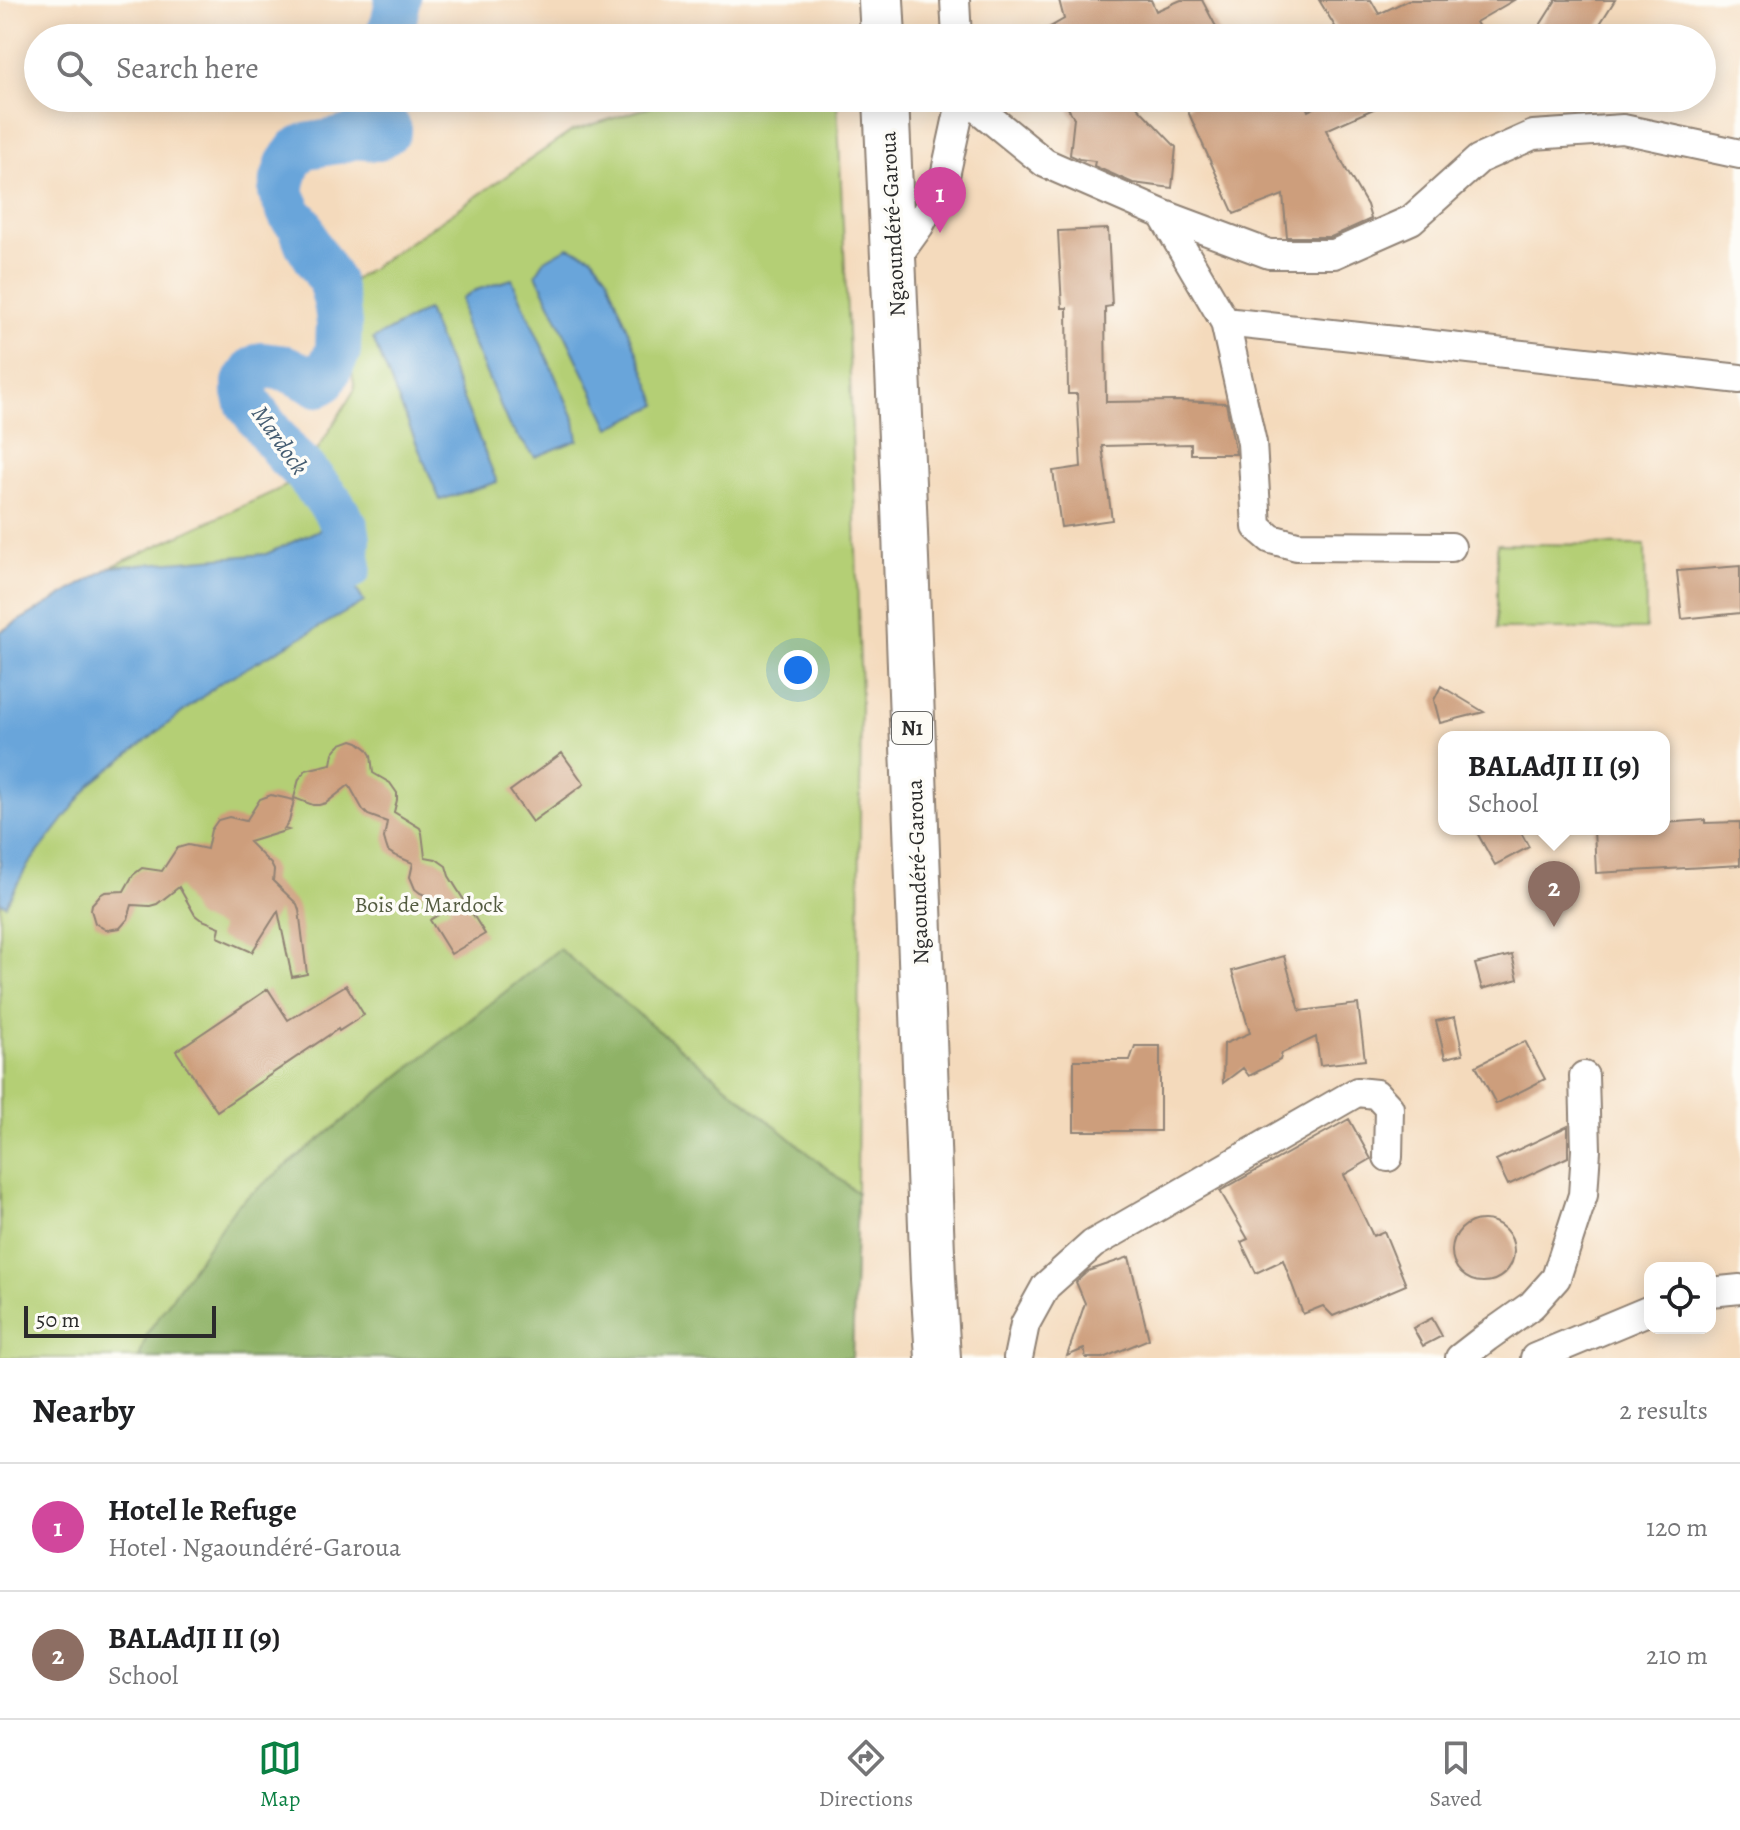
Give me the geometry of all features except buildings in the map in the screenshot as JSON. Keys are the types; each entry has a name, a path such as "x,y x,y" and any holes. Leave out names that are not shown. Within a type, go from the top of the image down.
{"highway":[{"name":"Ngaoundéré-Garoua","path":"887,112 938,1358"}],"street":[{"path":"955,0 956,24"},
{"path":"893,262 919,226 945,176 960,112"},
{"path":"981,112 1045,163 1162,214 1269,254 1334,254 1411,220 1479,159 1533,135 1623,129 1740,154"},
{"path":"1162,214 1225,322 1252,443 1257,527 1271,539 1297,546 1451,547"},
{"path":"1225,322 1740,379"},
{"path":"1460,1358 1532,1305 1556,1278 1583,1195 1586,1150 1584,1076"},
{"path":"1018,1358 1025,1324 1046,1286 1093,1244 1357,1092 1376,1094 1389,1108 1388,1157"},
{"path":"1716,1291 1740,1289"},
{"path":"1535,1358 1644,1313"}],"green space":[{"name":"Bois de Mardock","path":"634,112 838,112 861,694 857,1193 852,1358 0,1358 0,632 111,567 299,480 355,389 338,291 572,131"},
{"path":"1497,544 1645,545 1646,629 1497,629"},
{"path":"559,949 857,1193 852,1358 139,1358 148,1332 236,1206"}],"water":[{"path":"568,247 592,256 607,276 658,405 610,428 536,274 545,260"},
{"path":"512,279 575,420 578,440 535,457 509,426 464,323 462,298 476,290"},
{"path":"427,310 497,482 440,500 373,339"},
{"path":"321,529 364,602 220,683 91,784 26,868 6,905 0,902 0,632 111,567 266,554"}],"waterway":[{"name":"Mardock","path":"393,24 398,0"},
{"name":"Mardock","path":"288,593 349,567 346,528 332,505 303,469 288,456 248,403 245,392 245,383 262,365 286,368 318,384 323,381 338,351 339,323 331,281 307,243 300,224 291,215 281,193 283,180 288,164 298,150 306,146 355,136 377,138 389,130 379,112"}],"place":[{"name":"Hotel le Refuge","path":"940,233"},
{"name":"BALAdJI II (9)","path":"1554,927"}]}
